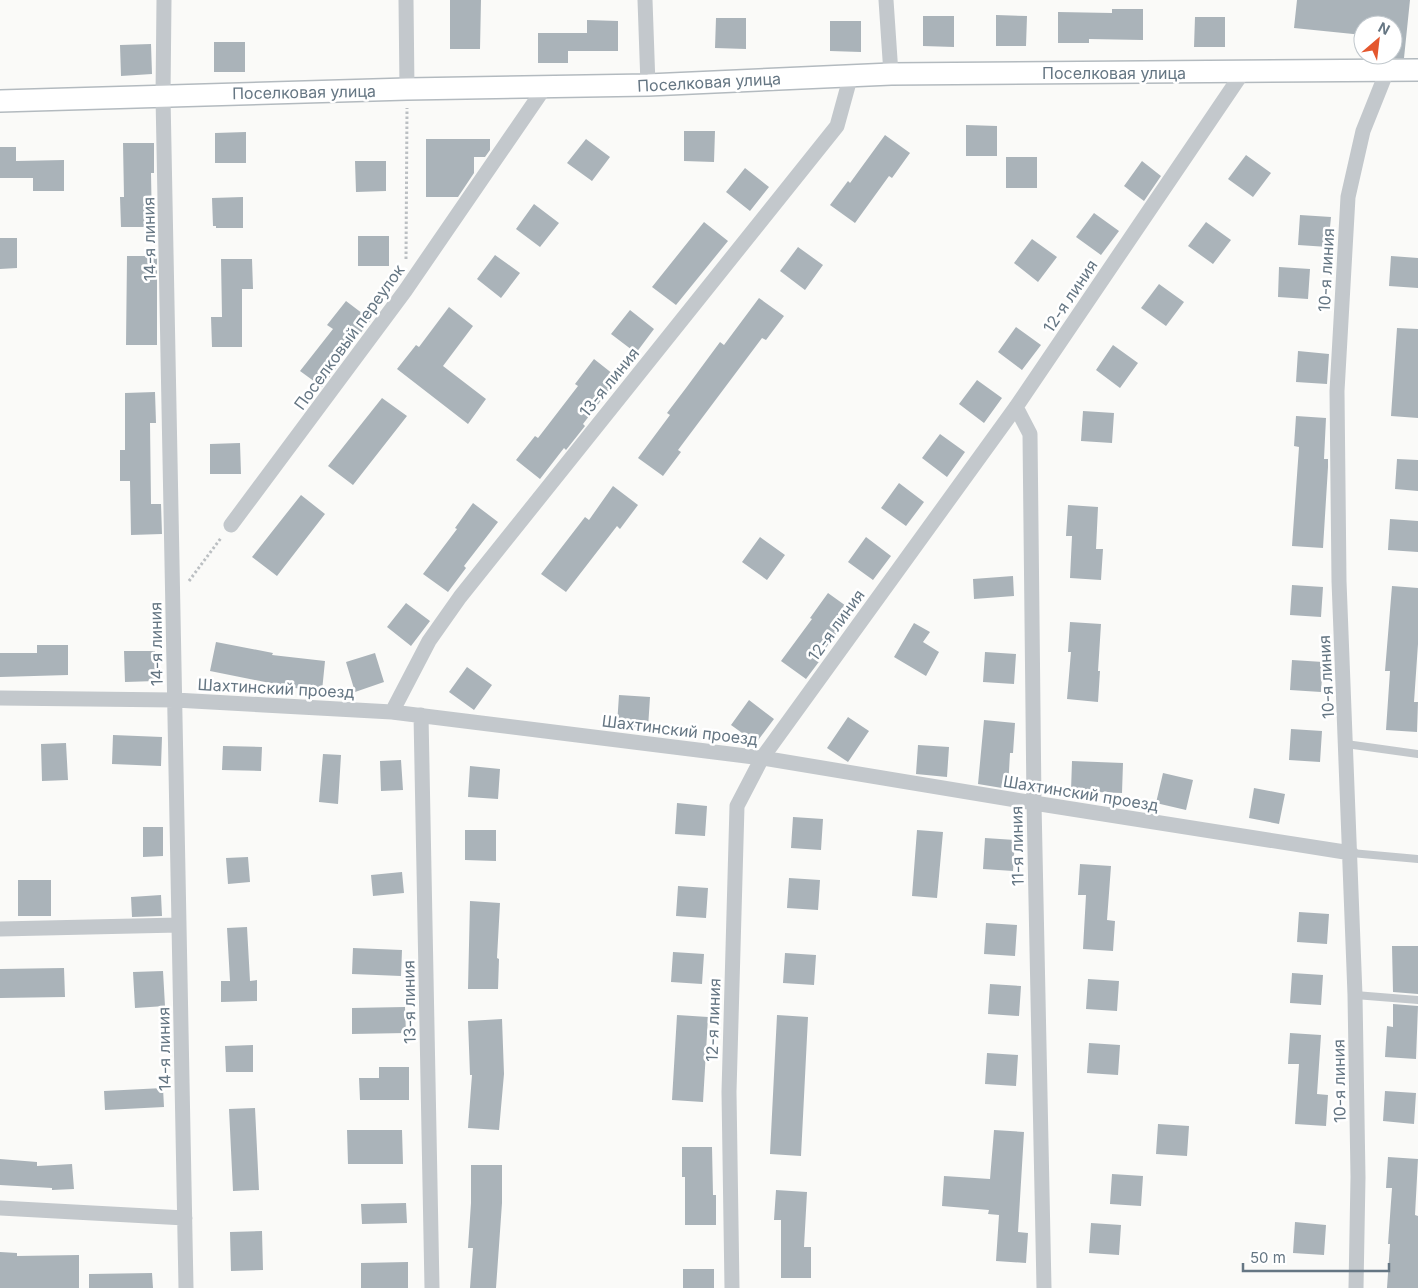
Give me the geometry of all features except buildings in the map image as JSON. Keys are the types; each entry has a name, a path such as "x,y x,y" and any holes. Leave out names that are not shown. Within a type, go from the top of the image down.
{"street":[{"name":"14-я линия","path":"164,0 163,96 186,1288"},
{"path":"406,0 407,90"},
{"path":"645,0 648,85"},
{"path":"886,0 891,74"},
{"name":"Поселковая улица","path":"0,101 648,85 891,74 1418,70"},
{"name":"10-я линия","path":"1356,1288 1358,1177 1355,994 1339,581 1337,391 1348,197 1363,130 1387,71"},
{"name":"12-я линия","path":"732,1288 729,1092 737,806 762,758 1016,407 1243,72"},
{"name":"13-я линия","path":"392,712 429,641 460,597 837,126 851,75"},
{"name":"Поселковый переулок","path":"231,526 405,291 546,87"},
{"name":"11-я линия","path":"1016,407 1030,434 1034,803 1044,1288"},
{"name":"Шахтинский проезд","path":"0,698 175,700 421,715 762,758 1350,853"},
{"name":"13-я линия","path":"421,715 432,1288"},
{"path":"0,929 179,925"},
{"path":"0,1208 185,1218"}],"lane":[{"path":"1346,744 1418,754"},
{"path":"1350,853 1418,859"},
{"path":"1355,994 1418,1000"}],"path":[{"path":"405,291 407,90"},
{"path":"173,603 231,526"}]}
